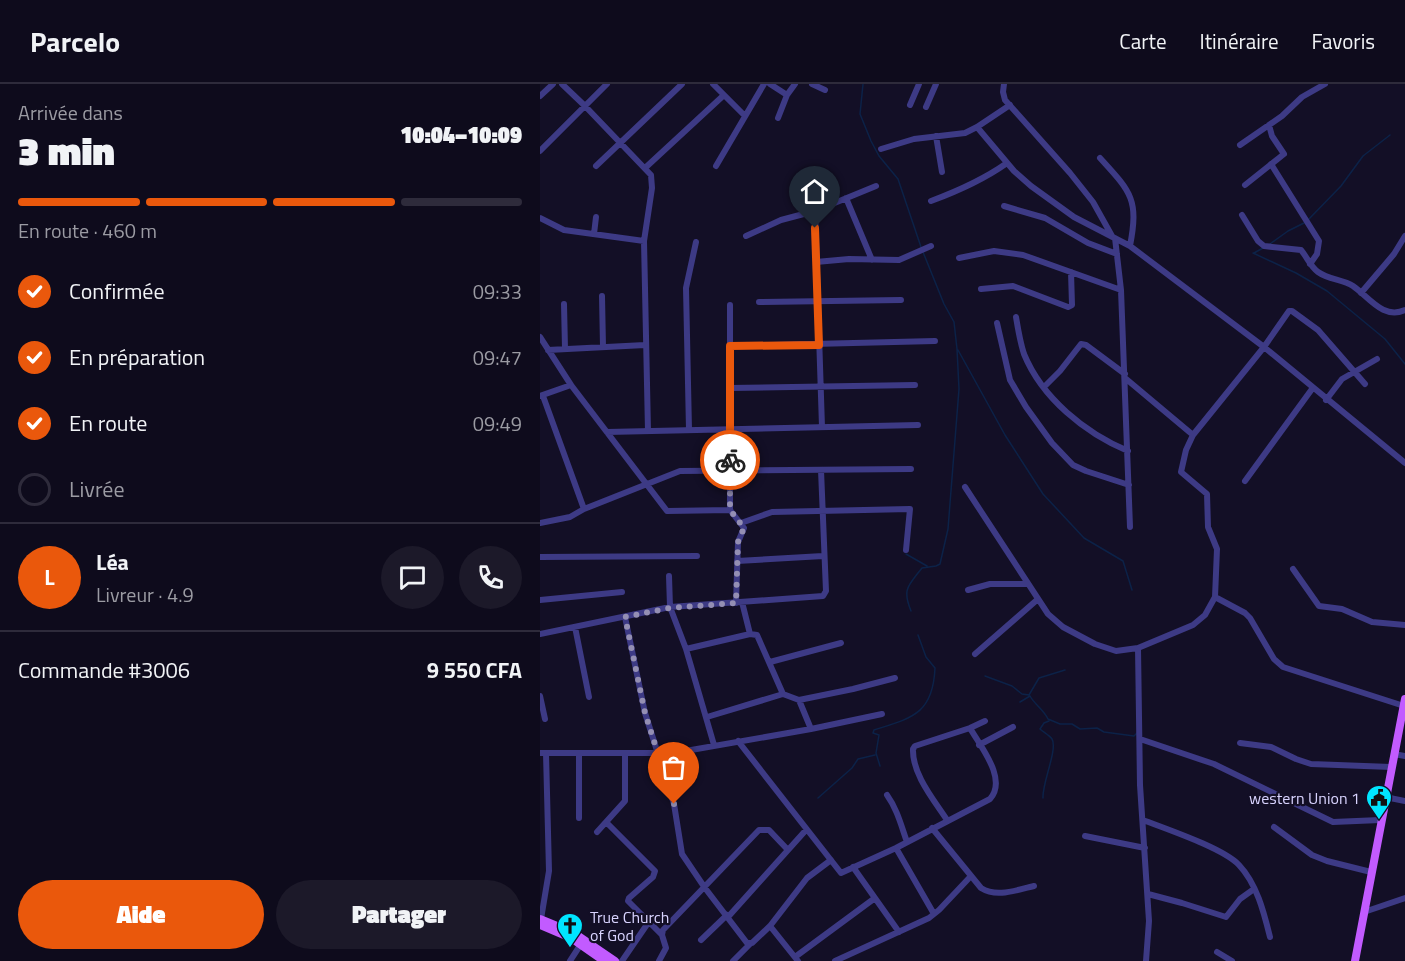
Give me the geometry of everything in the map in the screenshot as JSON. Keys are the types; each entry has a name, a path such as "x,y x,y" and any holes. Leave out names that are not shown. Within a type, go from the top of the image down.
{"main road":[{"path":"1354,961 1390,767 1404,708"},
{"path":"540,921 604,961"},
{"path":"540,921 574,933 615,961"}],"street":[{"path":"540,96 553,84"},
{"path":"562,84 651,175 652,188 644,241 648,431"},
{"path":"540,151 607,84"},
{"path":"596,166 682,84"},
{"path":"713,84 745,116"},
{"path":"716,166 764,84"},
{"path":"770,84 787,95"},
{"path":"778,118 787,95 795,84"},
{"path":"812,84 825,90"},
{"path":"910,105 919,84"},
{"path":"926,107 936,84"},
{"path":"1004,84 1003,96 1053,152 1093,202 1114,237 1121,290 1130,527"},
{"path":"1240,145 1269,125 1302,97 1325,84"},
{"path":"645,168 724,95"},
{"path":"881,149 914,139 956,135 977,127 1010,105"},
{"path":"1245,185 1284,154 1272,136 1269,125"},
{"path":"977,127 1022,179 1074,217 1130,246 1264,347 1312,389 1405,463"},
{"path":"936,136 942,172"},
{"path":"1100,158 1124,184 1131,198 1135,217 1130,246"},
{"path":"931,201 959,191 1007,163"},
{"path":"1271,164 1319,241 1317,254 1310,264"},
{"path":"746,236 781,220 815,210 876,186"},
{"path":"846,198 872,260"},
{"path":"1004,206 1045,218 1088,243 1117,254"},
{"path":"815,210 822,427"},
{"path":"1242,215 1260,244 1268,248 1296,249 1305,254 1310,264 1323,276 1351,285 1383,310 1395,313 1405,310"},
{"path":"594,234 596,217"},
{"path":"540,218 564,230 644,241"},
{"path":"1361,293 1394,254 1405,236"},
{"path":"689,430 687,288 696,242"},
{"path":"816,262 849,259 899,260 931,246"},
{"path":"958,258 982,252 1008,252 1023,255 1121,290"},
{"path":"981,289 1013,286 1068,307 1072,305 1071,272"},
{"path":"602,296 603,347"},
{"path":"759,302 901,300"},
{"path":"564,304 565,349"},
{"path":"730,305 730,510 744,528 738,538 739,602 750,634"},
{"path":"965,487 1038,599 1055,621 1095,644 1116,651 1138,648 1200,621 1215,597 1218,556 1208,526 1208,500 1203,489 1184,476 1182,472 1186,450 1193,435 1264,347 1288,311 1292,311 1318,330 1365,384"},
{"path":"1016,317 1026,357 1054,399 1096,435 1128,451"},
{"path":"997,324 1010,380 1052,443 1073,465 1129,485"},
{"path":"540,337 571,386 648,484 667,512 730,510"},
{"path":"730,346 934,341"},
{"path":"1044,387 1081,344 1086,345 1193,435"},
{"path":"548,350 645,345"},
{"path":"1326,399 1342,379 1377,359"},
{"path":"730,388 915,385"},
{"path":"571,386 541,396 584,509"},
{"path":"1245,481 1312,389"},
{"path":"607,432 918,425"},
{"path":"540,515 541,523 570,517 584,509 680,471 911,469"},
{"path":"540,633 670,607 823,596 826,591 823,556 822,470"},
{"path":"741,523 772,512 910,509 906,550"},
{"path":"540,557 698,556"},
{"path":"737,561 823,556"},
{"path":"1293,569 1319,606 1342,609 1372,622 1405,625"},
{"path":"669,576 670,607 686,649 714,745"},
{"path":"968,590 990,584 1028,584"},
{"path":"540,600 622,592"},
{"path":"1215,597 1250,618 1274,659 1283,667 1404,708"},
{"path":"975,654 1038,599"},
{"path":"540,633 670,607"},
{"path":"625,617 645,713 674,804 682,854 705,888 750,944"},
{"path":"575,627 589,696"},
{"path":"686,649 750,634 757,635 783,693"},
{"path":"770,662 841,643"},
{"path":"1138,648 1140,785 1148,894 1149,939 1146,961"},
{"path":"707,717 783,693 799,700 895,678"},
{"path":"540,696 545,719"},
{"path":"799,700 811,729"},
{"path":"540,921 549,871 543,753 674,753 882,714"},
{"path":"947,820 921,778 913,749 915,746 985,722"},
{"path":"980,745 1013,727"},
{"path":"738,741 841,873 896,848 990,799 996,784 994,773 970,729"},
{"path":"1140,739 1214,764 1333,822 1380,820"},
{"path":"1240,743 1271,747 1311,764 1390,767"},
{"path":"579,753 579,818"},
{"path":"597,832 625,801 625,753"},
{"path":"1394,754 1405,756"},
{"path":"887,795 897,811 898,821 907,842"},
{"path":"1385,798 1405,801"},
{"path":"1143,820 1232,859 1240,866 1254,889 1264,913 1270,938"},
{"path":"606,822 655,871 653,877 628,901 662,935 666,948 659,961"},
{"path":"1274,827 1312,855 1371,872"},
{"path":"932,828 981,888 988,892 1005,893 1034,886"},
{"path":"662,935 663,930 759,830 769,830 789,850"},
{"path":"701,940 728,916 806,830"},
{"path":"1085,836 1144,848"},
{"path":"896,848 934,914"},
{"path":"733,961 770,926 807,878 831,860"},
{"path":"854,867 899,932"},
{"path":"836,961 934,914 971,876"},
{"path":"1148,894 1226,918 1240,899 1254,889"},
{"path":"770,926 797,959 875,898"},
{"path":"1364,912 1405,898"},
{"path":"622,961 648,923"},
{"path":"570,961 580,945"},
{"path":"1217,951 1232,961"}],"waterway":[{"path":"863,84 860,114 879,156 898,179 921,247"},
{"path":"1308,220 1341,186 1363,156 1390,135"},
{"path":"1270,244 1304,223"},
{"path":"1254,253 1263,248"},
{"path":"911,611 907,598 908,588 922,568 940,564 948,529 959,389 954,322 944,304 923,252"},
{"path":"1253,253 1296,273 1327,291 1385,339 1405,364"},
{"path":"958,350 1005,435 1043,494 1084,538 1123,561 1132,590"},
{"path":"906,554 927,566"},
{"path":"880,766 876,753 879,735 873,733 874,730 899,722 918,712 930,695 935,668 926,657 918,635"},
{"path":"985,676 1012,686 1022,694 1029,695 1039,678 1065,670"},
{"path":"1020,702 1030,696 1048,719 1060,724 1072,724 1080,729 1097,728 1104,732 1134,736 1137,733"},
{"path":"1043,798 1053,744 1052,739 1040,729 1044,723 1049,721"},
{"path":"818,798 852,768 858,759 875,755"}],"way so far":[{"path":"674,804 645,713 625,617 670,608 736,603 738,538 744,528 730,510 730,460"}],"place":[{"name":"western Union 1","path":"1379,821"},
{"name":"True Church of God","path":"570,949"}],"route":[{"path":"730,460 730,346 819,345 815,228"}]}
